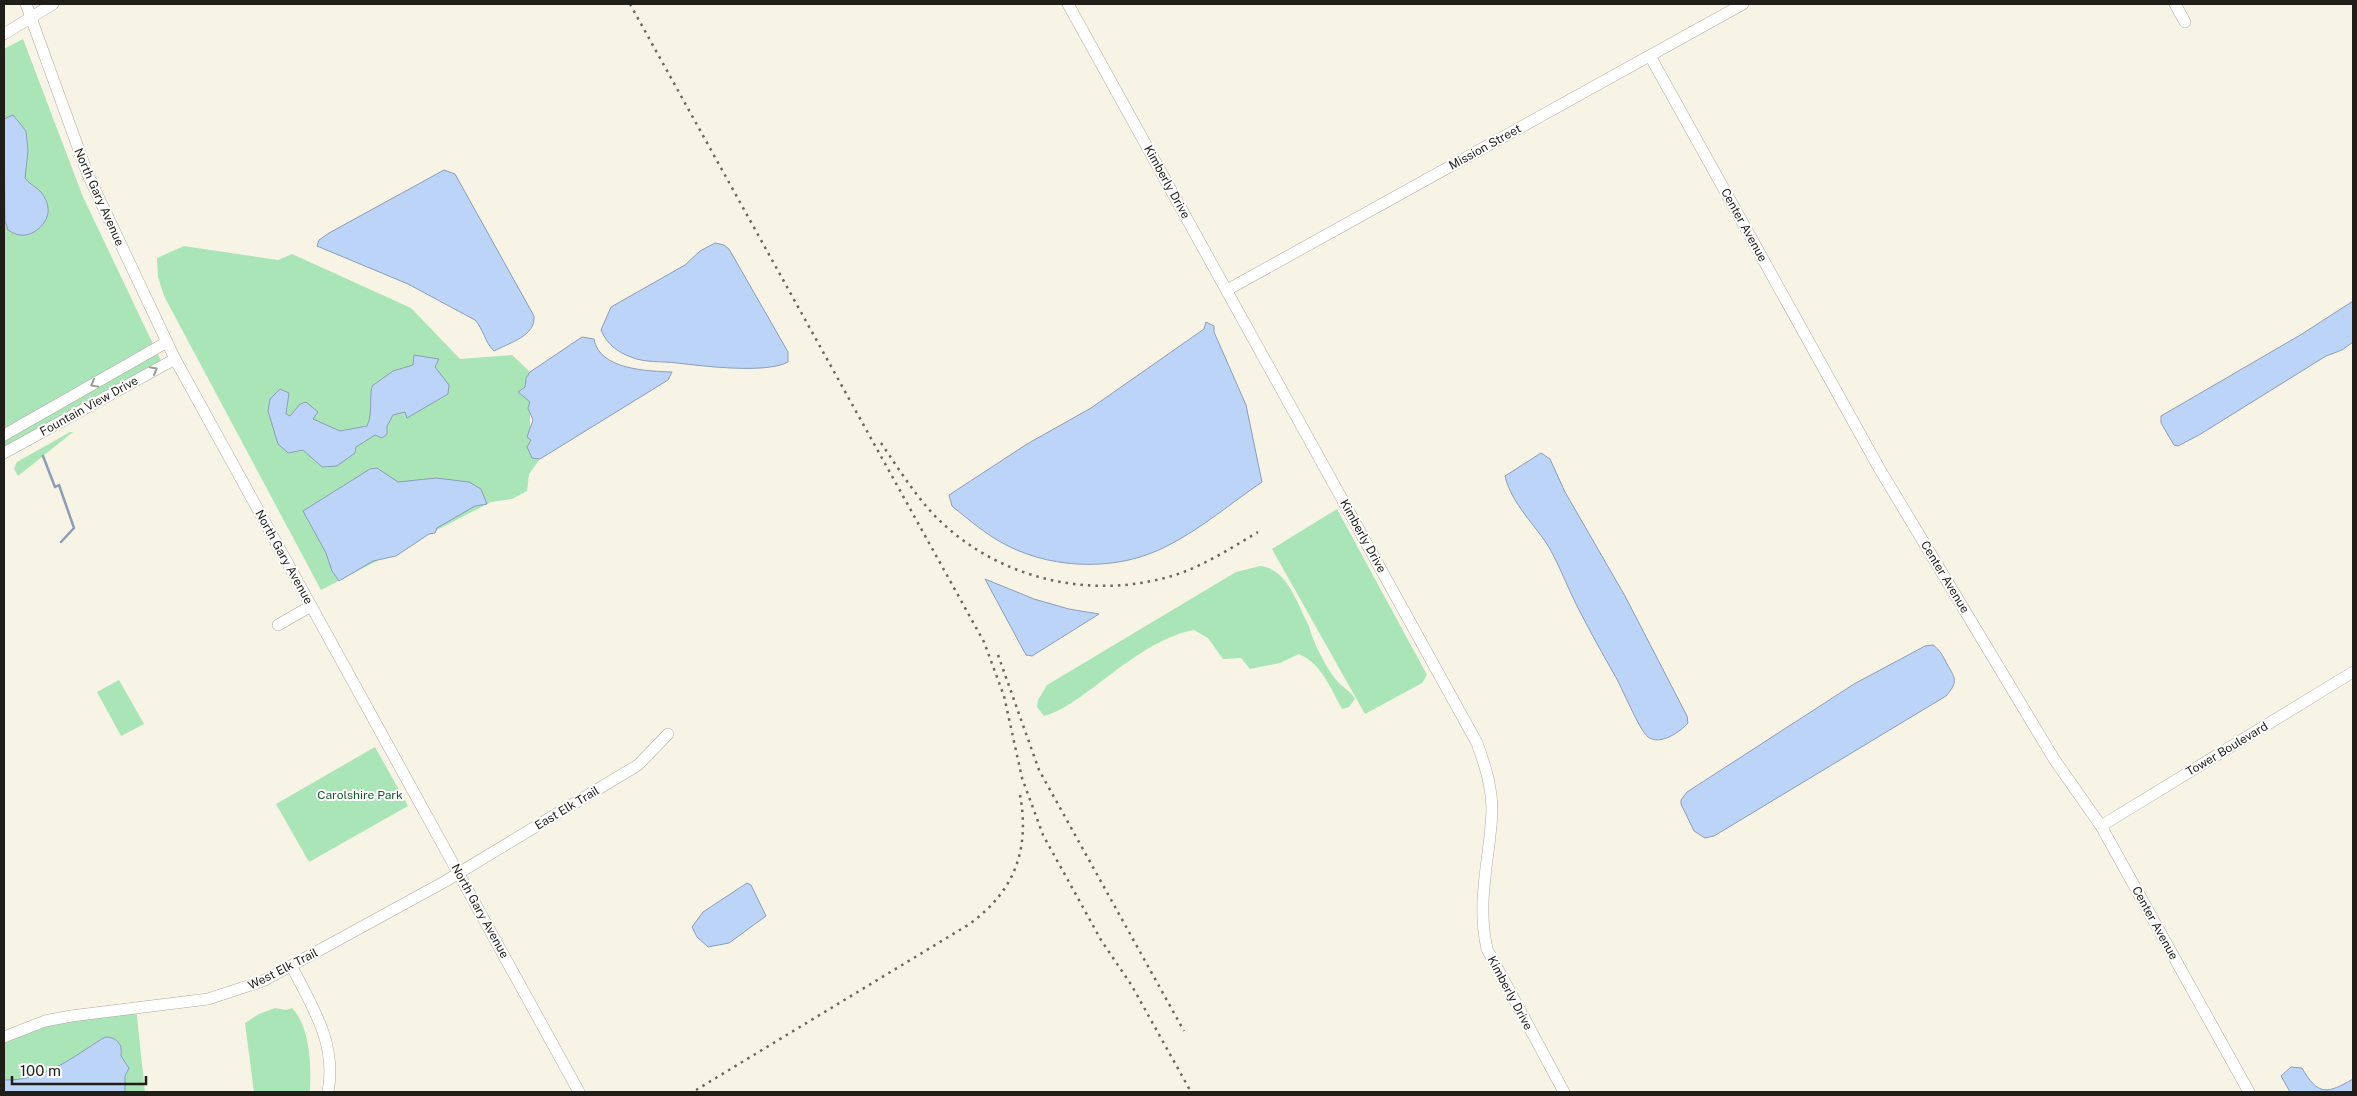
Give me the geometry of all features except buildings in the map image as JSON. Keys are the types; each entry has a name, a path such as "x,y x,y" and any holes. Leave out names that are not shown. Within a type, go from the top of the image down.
{"street":[{"name":"North Gary Avenue","path":"26,4 88,175 175,359 579,1092"},
{"path":"4,34 53,4"},
{"name":"Kimberly Drive","path":"1068,4 1477,743 1487,771 1492,809 1482,899 1482,926 1487,949 1564,1092"},
{"name":"Mission Street","path":"1227,290 1743,4"},
{"path":"2175,4 2185,22"},
{"name":"Center Avenue","path":"1650,56 1879,468 2054,759 2101,826 2249,1092"},
{"name":"Fountain View Drive","path":"4,436 167,342"},
{"name":"Fountain View Drive","path":"4,453 175,359"},
{"path":"278,625 312,606"},
{"name":"Tower Boulevard","path":"2101,826 2353,672"},
{"name":"East Elk Trail","path":"458,873 638,765 668,734"},
{"name":"West Elk Trail","path":"4,1037 45,1021 214,998 248,988 292,967 458,873"},
{"path":"292,967 321,1022 328,1045 330,1069 328,1092"}],"green space":[{"path":"23,39 83,197 162,363 4,449 4,49"},
{"path":"184,246 278,260 292,254 411,308 460,359 512,355 530,372 530,430 540,459 529,474 527,491 512,499 491,502 321,590 164,296 158,277 157,258"},
{"path":"73,432 18,476 14,469 17,462"},
{"path":"1337,509 1427,675 1422,683 1365,714 1272,549"},
{"path":"1260,566 1278,574 1296,598 1309,626 1313,640 1325,663 1338,682 1355,699 1349,707 1342,709 1319,670 1307,658 1299,654 1280,663 1250,669 1241,658 1223,659 1208,638 1194,630 1154,645 1058,711 1044,716 1037,707 1038,700 1047,685 1236,572"},
{"path":"119,680 144,724 121,736 97,692"},
{"name":"Carolshire Park","path":"375,747 408,806 309,862 276,804"},
{"path":"136,1008 145,1092 4,1092 4,1038 15,1032"},
{"path":"275,1008 286,1010 292,1008 303,1026 310,1060 310,1092 254,1092 245,1023 259,1014"}],"water":[{"path":"13,115 26,131 28,151 25,178 40,191 47,202 48,208 44,223 31,234 24,235 18,235 8,230 5,221 4,119"},
{"path":"444,170 455,174 534,316 531,329 526,334 494,351 475,320 408,284 317,246 319,240 329,233"},
{"path":"715,243 724,245 729,249 788,352 788,362 778,366 750,368 648,361 626,355 609,343 601,330 611,307 685,265 700,251"},
{"path":"2353,301 2353,342 2342,350 2326,356 2199,435 2178,446 2174,445 2161,423 2161,416 2302,334"},
{"path":"1206,322 1214,326 1214,332 1246,405 1262,482 1204,524 1167,546 1129,560 1109,563 1067,563 1046,560 1027,554 993,538 952,506 949,495 1027,444 1091,408 1204,329"},
{"path":"582,337 594,339 598,349 605,357 615,363 650,371 672,372 668,380 540,459 532,458 527,447 531,440 527,437 533,420 528,408 530,402 518,392 525,387 526,378 530,372"},
{"path":"414,355 439,359 435,367 449,385 448,394 407,418 405,412 393,415 387,426 387,434 382,438 375,435 356,447 355,453 337,466 322,467 303,450 288,453 278,444 268,411 270,399 280,389 289,393 286,414 290,416 300,404 306,402 318,412 313,419 340,431 367,426 370,416 372,386 393,371 413,365"},
{"path":"1541,453 1550,459 1565,492 1625,596 1687,716 1688,723 1670,737 1658,740 1648,737 1644,733 1581,613 1550,549 1518,505 1508,486 1505,476"},
{"path":"377,468 398,482 436,478 469,482 481,489 487,504 475,506 437,528 435,533 429,534 396,556 373,561 339,581 332,571 326,553 303,511 370,469"},
{"path":"985,579 1034,599 1069,609 1099,614 1032,656 1026,655"},
{"path":"1933,645 1941,653 1954,677 1954,684 1946,696 1714,836 1705,838 1694,831 1681,804 1681,800 1687,792 1854,684 1925,646"},
{"path":"747,883 751,885 766,916 729,943 708,947 697,937 692,927 703,912"},
{"path":"105,1037 112,1038 120,1044 121,1056 129,1068 125,1076 125,1092 4,1092 4,1080 32,1077 57,1067"},
{"path":"2291,1067 2302,1068 2313,1084 2324,1090 2336,1088 2353,1079 2353,1092 2290,1092 2281,1076"}],"waterway":[{"path":"43,456 55,487 59,485 74,528 61,542"}],"railway":[{"path":"630,4 984,642 1004,696 1022,778 1043,835 1101,940 1132,986 1191,1092"},
{"path":"881,443 922,501 938,519 963,540 991,558 1020,571 1052,580 1084,585 1116,586 1149,582 1191,569 1258,532"},
{"path":"998,655 1039,770 1184,1031"},
{"path":"696,1090 968,925 984,912 998,898 1008,882 1016,866 1021,849 1023,830 1019,790"}]}
